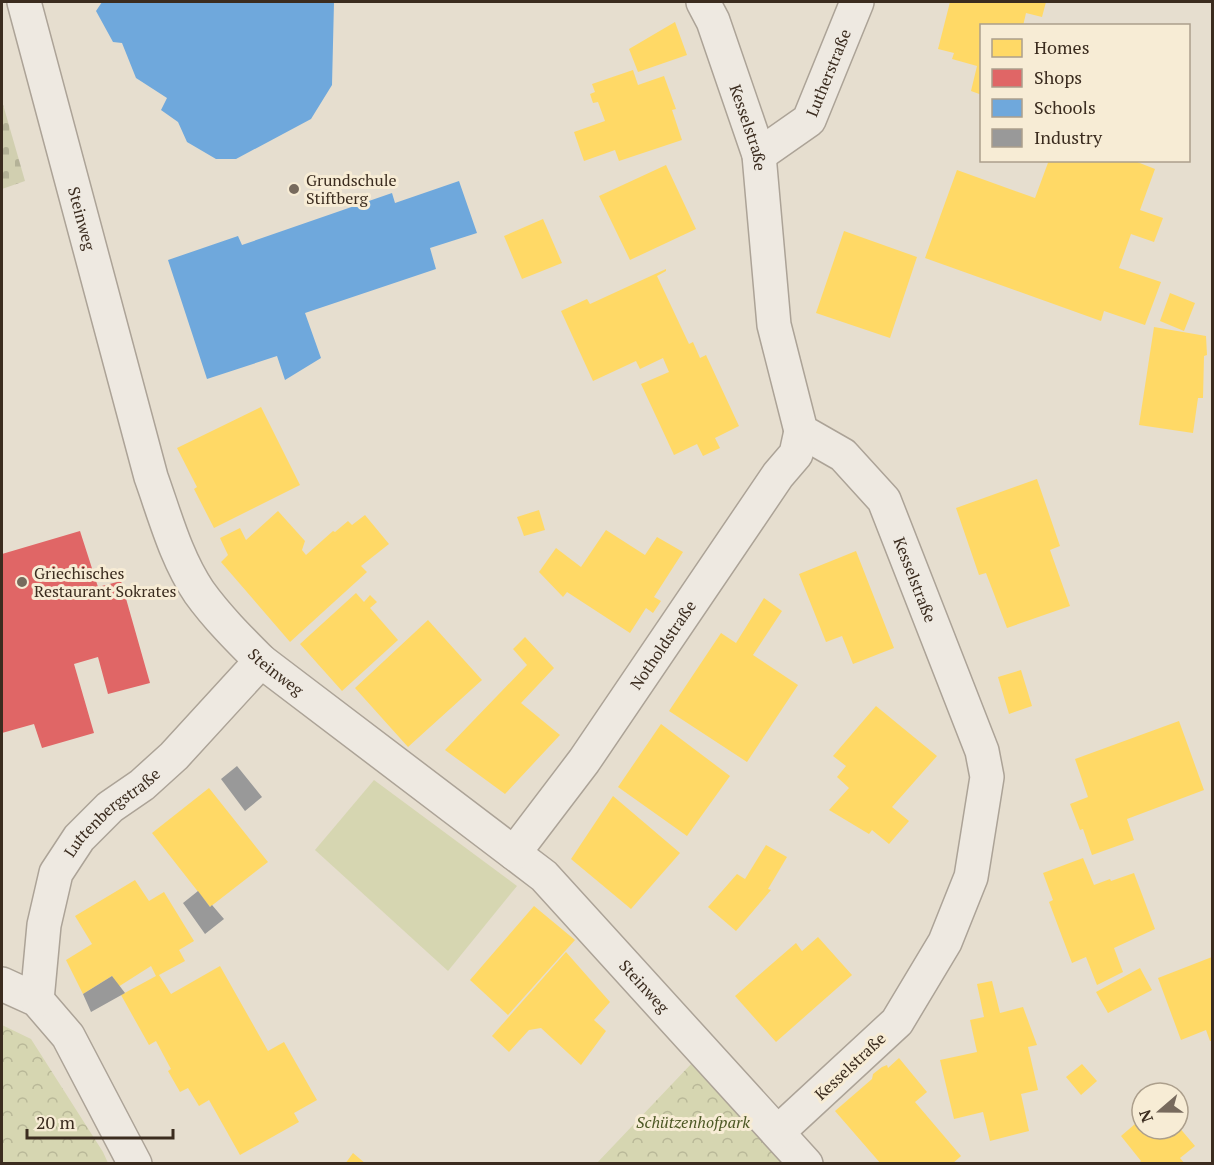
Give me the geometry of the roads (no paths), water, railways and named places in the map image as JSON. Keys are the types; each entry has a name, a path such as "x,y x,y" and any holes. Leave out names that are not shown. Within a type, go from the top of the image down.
{"street":[{"name":"Steinweg","path":"24,2 151,477 176,546 199,591 230,630 261,661 544,876 806,1164"},
{"name":"Kesselstraße","path":"704,2 713,21 759,155 774,325 801,431 843,455 884,500 982,751 987,777 971,877 945,942 897,1022 778,1132"},
{"name":"Lutherstraße","path":"759,155 809,120 857,2"},
{"name":"Notholdstraße","path":"514,853 584,761 778,475 796,454 801,431"},
{"name":"Luttenbergstraße","path":"37,1000 44,925 56,873 79,838 110,807 142,785 174,756 261,661"},
{"path":"2,984 37,1000 68,1036 135,1164"}],"place":[{"name":"Grundschule Stiftberg","path":"294,189"},
{"name":"Griechisches Restaurant Sokrates","path":"22,582"}],"park label":[{"name":"Schützenhofpark","path":"693,1122"}]}
